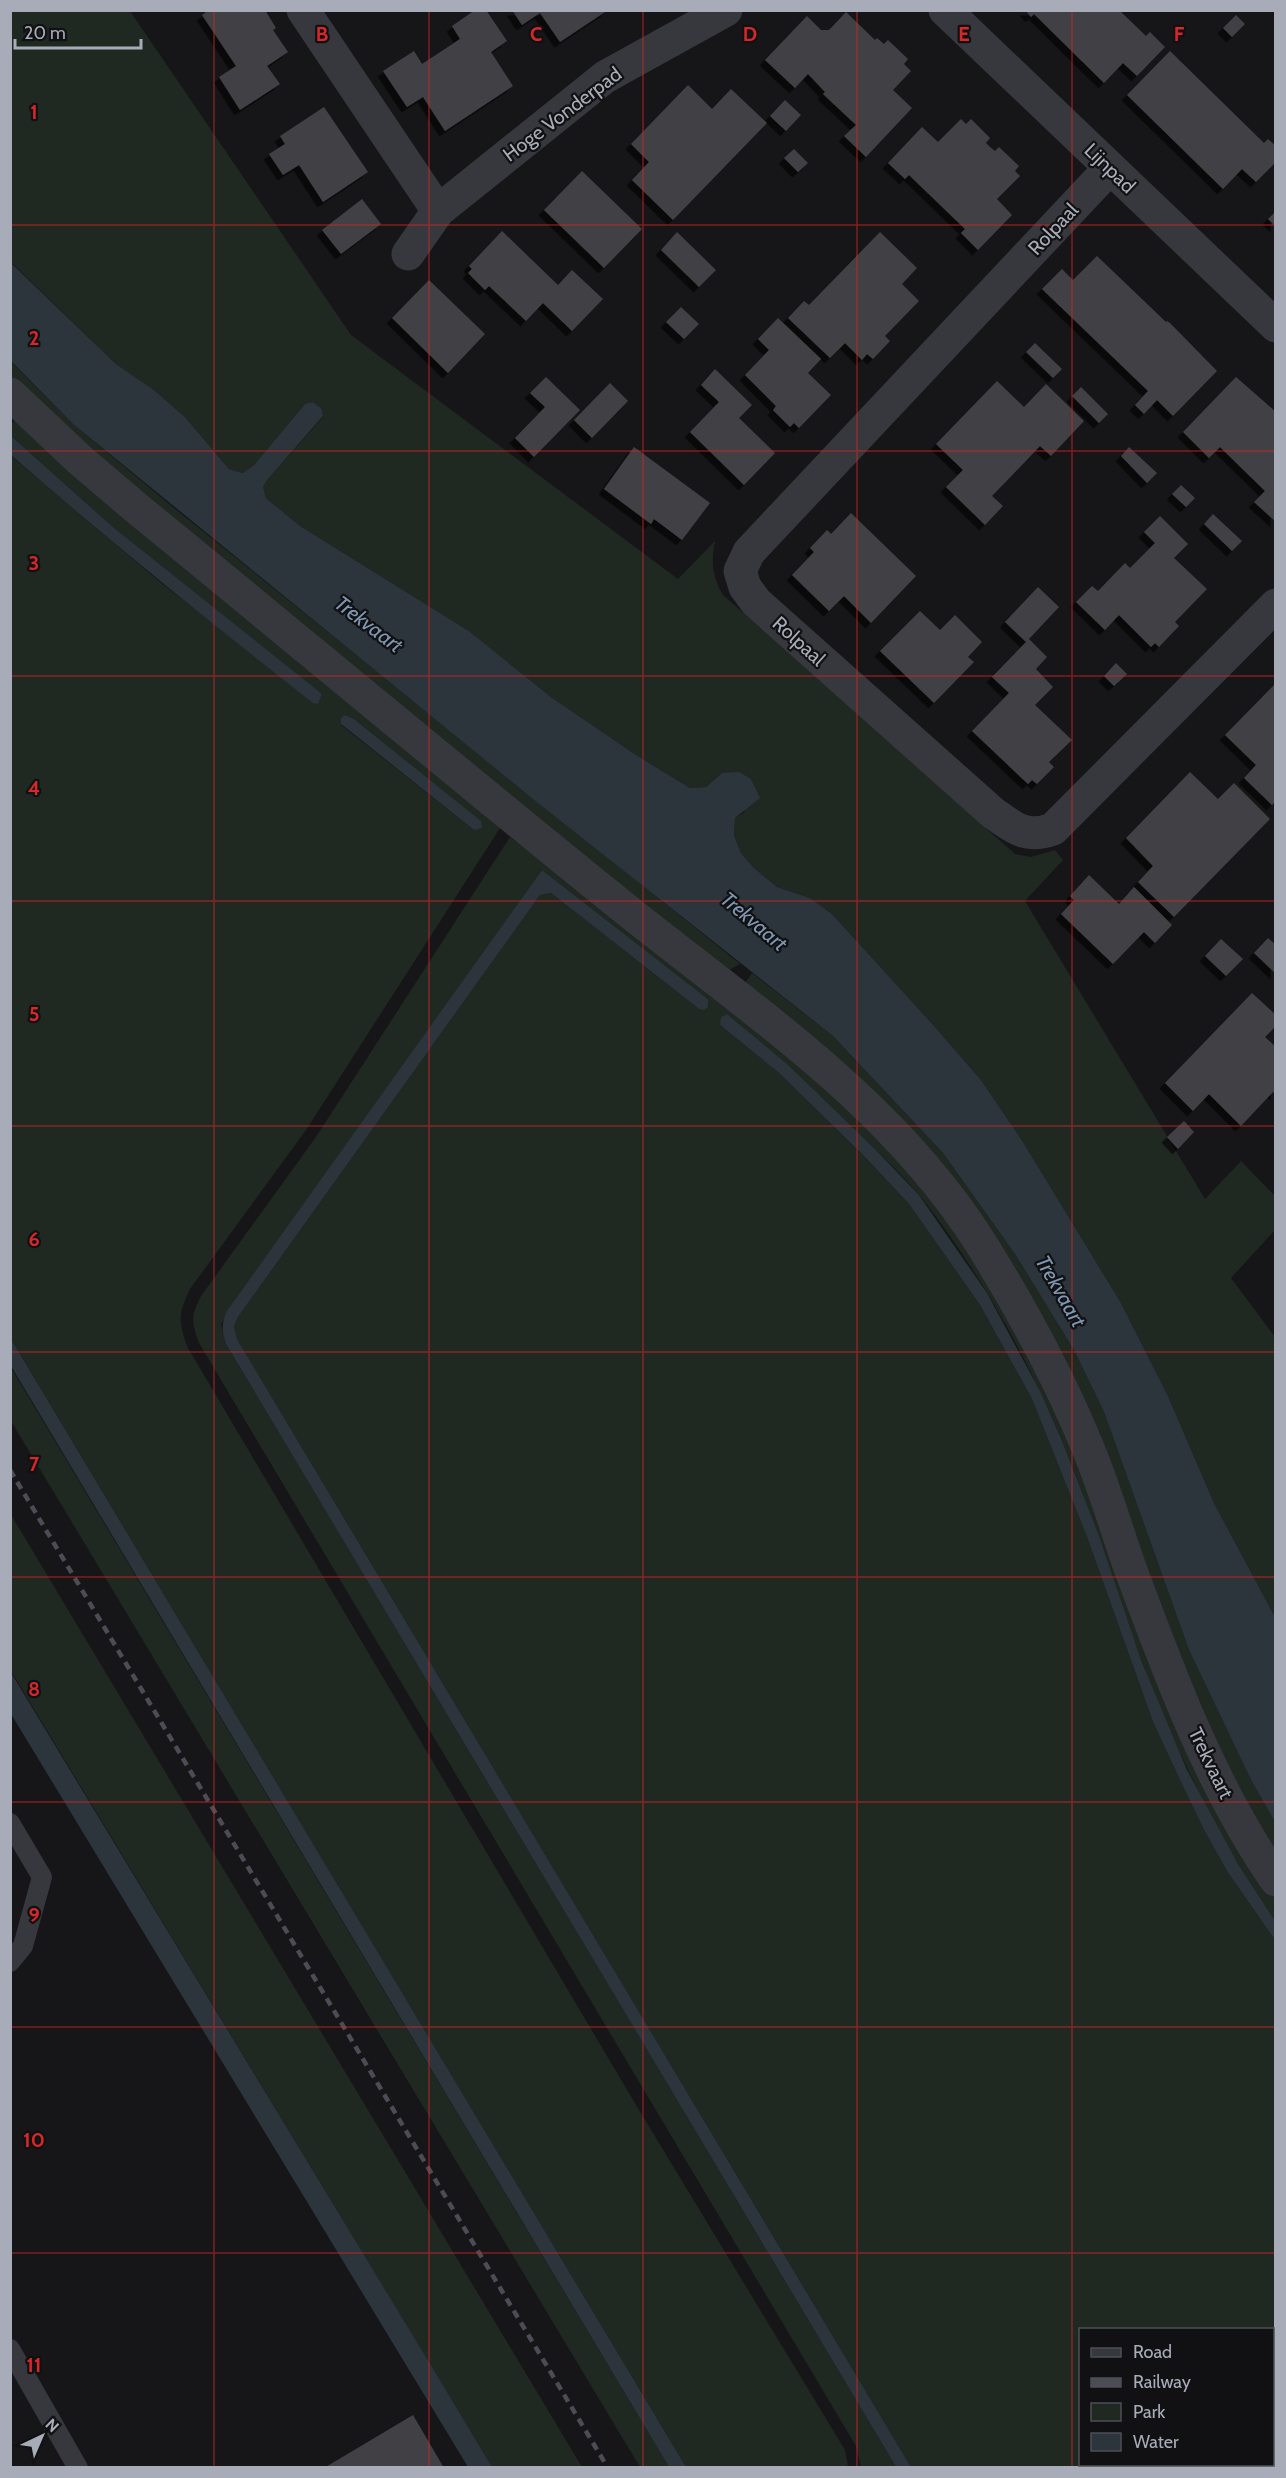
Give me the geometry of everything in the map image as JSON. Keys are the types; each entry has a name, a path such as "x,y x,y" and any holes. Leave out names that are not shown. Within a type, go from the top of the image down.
{"street":[{"path":"303,10 438,211"},
{"name":"Hoge Vonderpad","path":"408,254 438,211 605,77 726,10"},
{"name":"Lijnpad","path":"945,10 1275,326"},
{"name":"Rolpaal","path":"1110,168 749,552 740,571 745,587 756,602 993,813 1016,829 1038,835 1053,829 1275,605"},
{"name":"Trekvaart","path":"10,394 80,460 140,511 633,915 803,1049 869,1108 927,1171 954,1204 979,1241 1037,1338 1053,1370 1091,1456 1129,1564 1196,1735 1234,1810 1275,1880"}],"lane":[{"path":"10,1823 42,1877 23,1946 10,1962"},
{"path":"10,2349 78,2468"}],"green space":[{"path":"11,11 130,11 351,335 678,579 715,541 713,569 723,595 1015,854 1031,857 1055,850 1063,860 1025,901 1205,1199 1241,1161 1275,1196 1275,1230 1231,1278 1275,1337 1275,1617 1214,1503 1168,1396 1121,1303 1023,1142 981,1080 832,914 810,898 777,887 754,868 741,853 734,834 735,818 745,812 722,773 706,787 690,788 636,755 551,697 469,631 300,526 266,498 263,487 268,479 323,417 322,409 313,402 305,404 254,465 243,473 229,469 185,417 154,390 116,364 11,262"},
{"path":"10,361 73,424 174,508 740,964 724,973 146,503 11,380"},
{"path":"18,420 502,825 306,1130 190,1289 181,1312 182,1331 188,1348 636,2105 845,2450 848,2467 686,2467 11,1339 10,455 160,582 318,704 322,694 113,527 11,436 11,423","holes":["345,715 354,719 480,821 474,830 341,725"]},
{"path":"510,837 721,995 920,1177 1029,1343 1252,1862 1275,1897 1275,1921 1236,1860 1185,1763 1142,1662 1063,1443 1034,1379 982,1284 942,1224 904,1178 790,1069 727,1014 724,1015 720,1025 779,1073 865,1157 909,1204 980,1305 1032,1399 1087,1537 1153,1722 1179,1778 1227,1871 1275,1940 1275,2369 1274,2328 1079,2328 1079,2466 1131,2466 1128,2468 911,2467 237,1339 234,1326 238,1317 540,895 551,893 699,1009 708,999 542,870 221,1324 226,1344 896,2467 861,2467 856,2446 199,1343 193,1319 201,1296 316,1137"},
{"path":"752,973 833,1036 943,1153 1015,1254 1074,1350 1104,1412 1189,1650 1251,1780 1275,1822 1275,1863 1242,1806 987,1236 742,987"},
{"path":"10,1366 669,2467 640,2467 11,1421"},
{"path":"10,1513 582,2467 492,2467 11,1671"}],"water":[{"path":"10,262 116,364 154,390 185,417 229,469 243,473 254,465 305,404 313,402 322,409 323,416 268,479 263,487 266,498 300,526 469,631 551,697 636,755 690,788 706,787 722,773 739,772 751,779 760,798 735,818 734,835 741,853 754,868 777,887 810,898 832,914 981,1080 1023,1142 1121,1303 1168,1396 1214,1503 1275,1617 1275,1822 1251,1780 1189,1650 1104,1412 1074,1350 1015,1254 943,1153 833,1036 538,803 73,424 11,361"},
{"path":"11,436 113,527 322,694 318,704 313,703 160,581 11,455"},
{"path":"345,715 354,719 481,821 482,828 474,830 341,724 341,718"},
{"path":"542,870 708,999 708,1007 704,1010 699,1009 551,893 540,895 238,1317 234,1326 237,1339 911,2467 896,2467 226,1344 223,1324 227,1311"},
{"path":"727,1014 787,1064 919,1195 987,1293 1041,1393 1063,1443 1099,1536 1141,1660 1187,1770 1238,1864 1275,1921 1275,1940 1227,1871 1179,1778 1153,1722 1087,1537 1032,1399 980,1305 909,1204 865,1157 779,1073 720,1025 721,1017"},
{"path":"11,1339 686,2467 669,2467 11,1366"},
{"path":"10,1671 492,2467 468,2467 11,1714"}],"building":[{"path":"209,10 265,10 276,28 273,30 288,52 267,66 280,84 240,110 219,77 236,66 202,15"},
{"path":"475,10 486,10 507,41 491,52 513,86 445,131 423,97 407,107 383,71 414,51 422,64 460,39 452,26"},
{"path":"512,10 608,10 560,42 540,13 522,25"},
{"path":"1025,10 1119,10 1146,36 1150,32 1165,47 1137,76 1123,63 1104,83 1034,14 1031,17"},
{"path":"846,12 875,40 877,38 884,44 888,40 908,59 904,64 911,71 893,90 912,108 866,157 844,136 856,125 823,94 825,92 808,74 795,88 765,60 807,16 821,30 829,30"},
{"path":"1236,15 1245,24 1232,37 1223,28"},
{"path":"1170,51 1264,143 1268,139 1276,146 1276,162 1256,182 1242,169 1223,189 1127,95"},
{"path":"688,85 712,109 731,89 767,123 673,220 632,180 649,162 631,144"},
{"path":"785,100 801,115 786,131 770,116"},
{"path":"324,107 368,172 323,202 299,165 283,175 269,154 285,144 280,136"},
{"path":"961,119 966,124 971,119 990,138 986,143 990,147 995,151 999,147 1019,166 1015,171 1020,176 997,199 1012,215 978,250 961,233 965,229 909,175 905,179 888,163 922,127 938,142"},
{"path":"794,149 808,163 798,172 784,158"},
{"path":"582,171 642,229 604,268 544,210"},
{"path":"362,199 381,224 341,254 322,230"},
{"path":"1276,211 1276,227 1268,219"},
{"path":"502,231 558,285 572,270 603,299 572,331 543,303 526,321 489,286 485,290 468,273 472,269 469,266"},
{"path":"677,232 716,270 699,287 661,250"},
{"path":"880,232 917,268 902,284 919,301 885,336 890,341 873,359 867,354 862,360 845,343 830,358 788,318 804,301 809,305"},
{"path":"1097,256 1166,322 1170,323 1217,371 1173,416 1157,400 1144,414 1135,405 1148,391 1042,289 1062,269 1073,280"},
{"path":"429,280 485,334 448,373 392,318"},
{"path":"681,307 699,324 684,339 666,322"},
{"path":"778,318 821,359 808,373 831,395 799,428 794,423 790,427 773,410 776,406 745,375 769,350 758,339"},
{"path":"1035,343 1062,369 1053,378 1026,352"},
{"path":"715,369 752,405 739,418 775,453 744,485 690,432 719,402 701,385"},
{"path":"546,377 580,410 534,457 515,438 545,407 530,393"},
{"path":"1236,377 1276,412 1276,522 1254,502 1265,491 1220,447 1209,458 1183,432"},
{"path":"997,381 1024,407 1046,384 1084,421 1051,456 1040,446 992,496 1003,506 985,525 946,487 963,470 936,444"},
{"path":"610,383 628,401 592,438 574,420"},
{"path":"1081,387 1108,414 1099,423 1072,396"},
{"path":"634,447 710,503 682,540 654,519 651,524 604,489"},
{"path":"1129,447 1157,473 1147,483 1121,456"},
{"path":"1181,485 1195,498 1186,507 1172,494"},
{"path":"851,513 916,576 871,623 844,596 829,611 792,575 814,552 810,548 827,530 831,534"},
{"path":"1213,514 1242,541 1232,551 1204,524"},
{"path":"1160,516 1188,544 1174,558 1207,589 1175,622 1179,626 1159,647 1155,643 1151,647 1119,615 1105,630 1076,602 1092,586 1098,591 1125,563 1130,568 1155,543 1144,532"},
{"path":"1038,587 1059,607 1029,639 1047,657 1036,669 1053,687 1035,705 1072,740 1049,762 1054,767 1037,784 1032,780 1028,784 972,731 1009,693 992,677 1026,642 1005,622"},
{"path":"920,611 940,630 955,615 982,642 968,657 974,662 934,703 880,651"},
{"path":"1116,663 1127,674 1114,686 1104,676"},
{"path":"1276,683 1276,801 1272,805 1244,778 1256,765 1225,735"},
{"path":"1190,772 1218,799 1234,783 1270,819 1174,917 1138,882 1153,866 1126,838"},
{"path":"1089,875 1119,904 1134,887 1172,925 1155,943 1144,932 1113,964 1061,914 1074,900 1070,896"},
{"path":"1268,938 1276,945 1276,974 1254,953"},
{"path":"1221,939 1243,959 1226,976 1205,956"},
{"path":"1252,993 1276,1015 1276,1026 1265,1037 1276,1047 1276,1095 1273,1092 1241,1126 1209,1094 1193,1111 1165,1083"},
{"path":"1184,1121 1194,1132 1178,1149 1167,1137"},
{"path":"1276,2409 1276,2468 1179,2468 1182,2466 1274,2466 1274,2410"},
{"path":"413,2415 444,2468 324,2468"}],"railway":[{"path":"10,1470 608,2468"}]}
